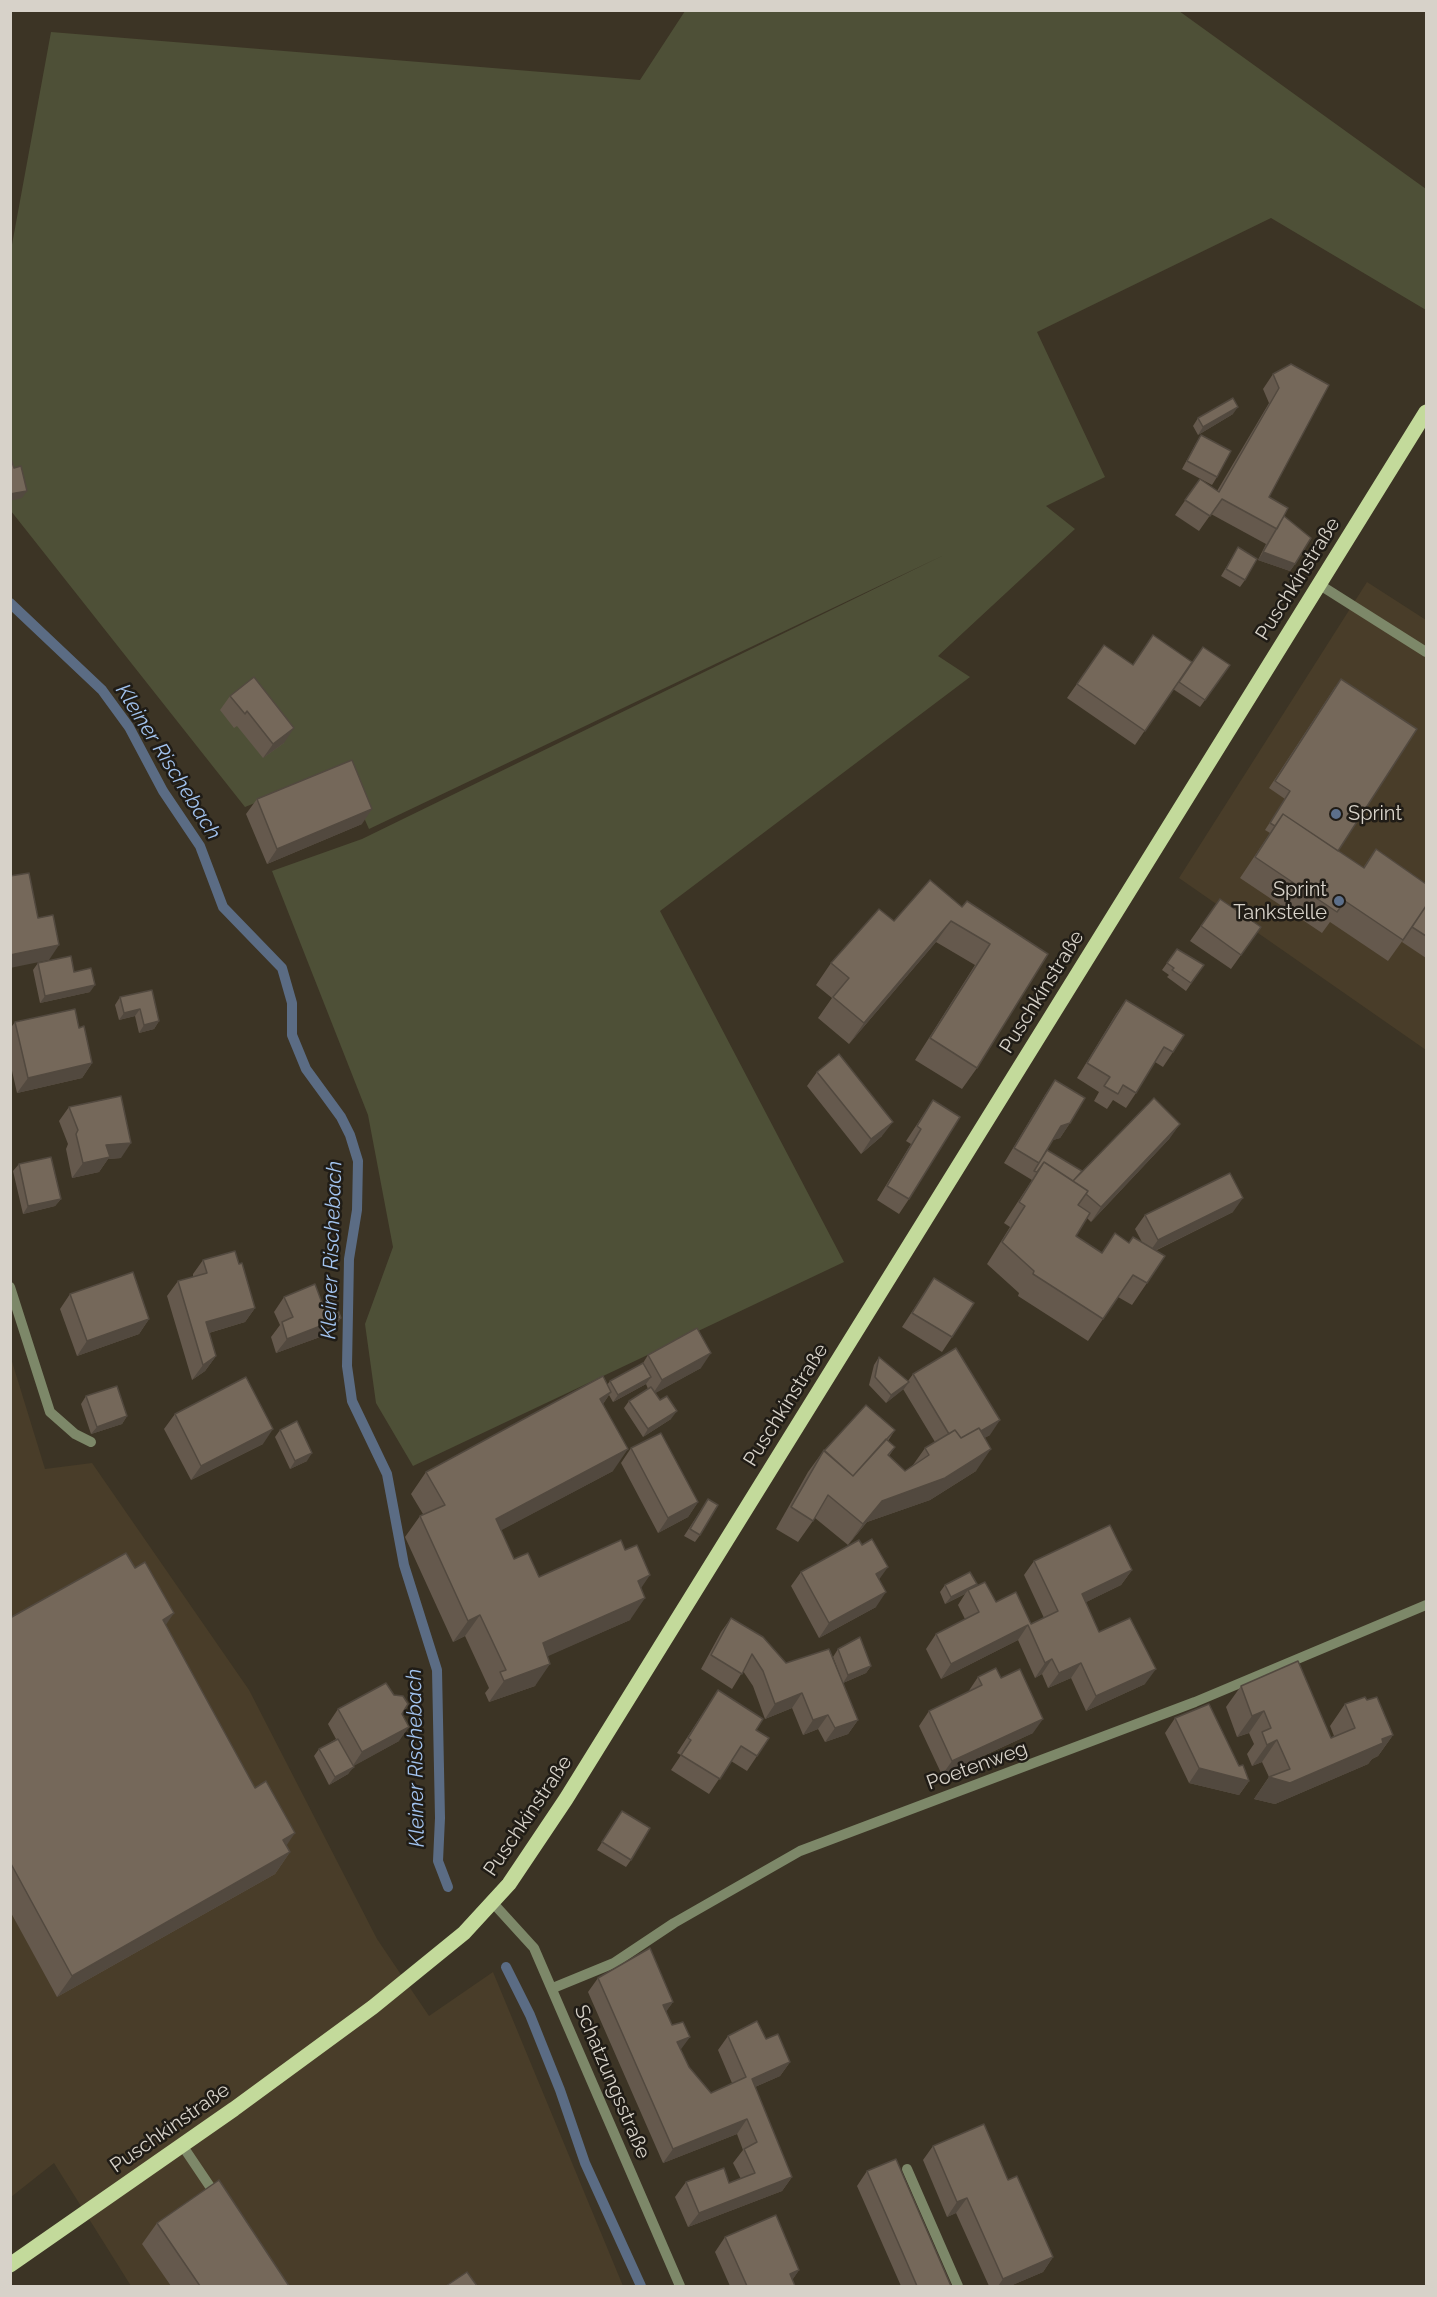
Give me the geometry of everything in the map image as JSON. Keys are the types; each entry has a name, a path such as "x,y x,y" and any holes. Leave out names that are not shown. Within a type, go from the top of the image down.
{"main road":[{"name":"Puschkinstraße","path":"10,2265 182,2145 373,2007 464,1933 509,1884 566,1799 1426,412"}],"street":[{"path":"1320,585 1426,652"},
{"path":"10,1287 50,1412 75,1434 91,1442"},
{"name":"Poetenweg","path":"553,1988 614,1963 683,1917 800,1851 1184,1706 1426,1605"},
{"name":"Schatzungsstraße","path":"492,1903 534,1948 680,2286"},
{"path":"182,2145 227,2211"},
{"path":"907,2169 958,2286"}],"shaded area":[{"path":"1367,582 1426,620 1426,1050 1179,878"},
{"path":"10,1355 45,1469 92,1463 249,1690 377,1939 429,2016 493,1972 623,2286 131,2286 54,2163 11,2197"}],"green space":[{"path":"685,11 1179,11 1426,189 1426,310 1271,218 1037,332 1105,477 1046,506 1075,529 938,656 970,677 660,911 844,1262 413,1466 376,1403 365,1324 393,1247 368,1115 272,871 362,839 944,555 369,829 342,768 245,807 11,511 11,250 51,32 640,80"}],"building":[{"path":"1291,364 1329,385 1269,497 1288,508 1277,529 1222,499 1210,516 1185,500 1200,479 1219,492 1279,388 1273,374"},
{"path":"1233,398 1238,407 1203,427 1198,418"},
{"path":"1201,435 1231,451 1217,477 1187,461"},
{"path":"10,456 14,468 21,466 27,491 10,494"},
{"path":"1284,516 1311,538 1295,564 1263,552"},
{"path":"1238,547 1257,559 1245,580 1226,569"},
{"path":"1153,635 1192,662 1145,731 1077,684 1104,645 1133,665"},
{"path":"1203,647 1230,665 1205,700 1179,682"},
{"path":"254,677 294,728 273,744 247,711 245,714 230,696"},
{"path":"1341,679 1417,729 1338,851 1283,814 1275,826 1270,823 1290,791 1275,781"},
{"path":"352,760 372,809 277,849 257,799"},
{"path":"1283,814 1364,868 1376,849 1426,884 1426,906 1403,940 1345,901 1337,912 1255,857"},
{"path":"29,873 38,918 53,915 59,945 10,955 10,876"},
{"path":"930,880 962,907 967,901 1048,954 977,1068 930,1038 990,944 951,921 864,1023 833,997 849,978 831,963 879,909 894,921"},
{"path":"1220,899 1261,927 1241,955 1201,926"},
{"path":"1426,906 1426,936 1412,927"},
{"path":"1177,949 1204,965 1191,983 1172,970 1174,968 1167,963"},
{"path":"71,956 74,972 91,968 95,985 45,996 38,963"},
{"path":"152,990 159,1021 144,1025 140,1009 124,1013 120,997"},
{"path":"1126,1000 1184,1035 1173,1052 1164,1047 1136,1093 1123,1085 1118,1094 1104,1086 1110,1077 1087,1063"},
{"path":"75,1009 79,1028 84,1026 92,1063 28,1078 15,1022"},
{"path":"839,1054 893,1122 871,1139 817,1072"},
{"path":"1055,1080 1085,1098 1070,1123 1061,1126 1039,1163 1014,1148"},
{"path":"121,1096 131,1143 106,1145 110,1157 83,1163 76,1134 78,1130 69,1107"},
{"path":"1154,1098 1180,1124 1101,1207 1086,1194 1088,1191 1073,1181"},
{"path":"933,1100 960,1117 909,1199 887,1186 921,1129 917,1126"},
{"path":"1047,1150 1082,1171 1073,1181 1044,1162 1037,1172 1034,1171"},
{"path":"51,1157 61,1199 28,1206 19,1164"},
{"path":"1044,1162 1088,1191 1078,1205 1090,1213 1076,1236 1102,1253 1115,1233 1129,1243 1133,1237 1165,1256 1147,1283 1133,1275 1103,1319 1033,1274 1034,1271 1002,1242 1025,1206 1019,1202"},
{"path":"1230,1173 1243,1198 1158,1240 1145,1215"},
{"path":"235,1251 239,1264 242,1263 255,1308 206,1322 216,1356 203,1365 178,1281 207,1273 203,1260"},
{"path":"133,1272 149,1319 87,1341 70,1294"},
{"path":"934,1278 974,1303 952,1337 912,1313"},
{"path":"315,1284 322,1303 334,1299 341,1318 287,1339 282,1322 293,1317 284,1297"},
{"path":"697,1328 711,1353 662,1380 648,1355"},
{"path":"956,1348 1000,1420 981,1431 979,1428 961,1438 955,1430 949,1434 913,1374"},
{"path":"879,1357 909,1382 891,1395 875,1377"},
{"path":"643,1363 651,1377 618,1395 610,1381"},
{"path":"603,1376 611,1392 600,1399 628,1449 496,1519 514,1559 528,1553 539,1577 621,1540 625,1550 637,1545 650,1575 638,1581 645,1598 543,1643 550,1664 504,1681 500,1672 506,1670 480,1615 468,1621 420,1516 445,1505 426,1472"},
{"path":"246,1377 273,1429 201,1466 175,1414"},
{"path":"117,1386 127,1416 97,1427 86,1396"},
{"path":"651,1387 660,1400 667,1396 677,1411 648,1429 629,1401"},
{"path":"866,1405 895,1430 853,1476 824,1451"},
{"path":"297,1421 312,1453 295,1461 280,1430"},
{"path":"979,1428 991,1449 945,1478 882,1501 863,1524 828,1495 813,1521 791,1507 824,1450 853,1476 886,1439 895,1447 888,1455 905,1471 929,1455 925,1448 955,1430 961,1438"},
{"path":"661,1433 698,1502 668,1518 631,1448"},
{"path":"708,1499 718,1505 700,1535 690,1529"},
{"path":"1110,1525 1132,1570 1082,1594 1099,1632 1130,1618 1156,1669 1096,1696 1081,1663 1059,1673 1052,1659 1045,1663 1028,1625 951,1664 936,1634 979,1612 968,1590 985,1582 996,1602 1016,1592 1031,1624 1058,1611 1034,1561"},
{"path":"872,1539 888,1567 876,1574 886,1592 829,1623 801,1572 859,1540 862,1545"},
{"path":"126,1553 135,1568 145,1562 174,1613 163,1620 255,1788 266,1781 295,1833 283,1840 290,1852 72,1976 10,1862 10,1618"},
{"path":"970,1572 977,1584 951,1597 945,1585"},
{"path":"731,1618 763,1637 786,1663 829,1649 858,1720 835,1728 828,1715 813,1720 802,1693 775,1704 763,1671 752,1654 742,1674 711,1655"},
{"path":"860,1637 871,1666 848,1675 838,1649"},
{"path":"1298,1661 1331,1738 1355,1728 1345,1704 1365,1697 1367,1700 1377,1697 1393,1735 1382,1739 1383,1743 1290,1783 1269,1777 1290,1769 1277,1740 1267,1745 1262,1732 1271,1728 1264,1711 1252,1716 1241,1686"},
{"path":"996,1668 1001,1678 1020,1669 1043,1719 952,1761 929,1711 982,1685 978,1677"},
{"path":"386,1683 394,1695 403,1696 408,1704 402,1714 409,1727 362,1752 338,1709"},
{"path":"718,1690 763,1719 756,1730 769,1738 757,1756 741,1746 720,1779 681,1755 691,1740 688,1738"},
{"path":"1209,1704 1239,1766 1243,1765 1249,1781 1199,1768 1175,1718"},
{"path":"338,1739 354,1767 335,1777 319,1749"},
{"path":"622,1811 650,1828 631,1860 602,1842"},
{"path":"650,1948 673,2002 663,2005 672,2025 683,2022 690,2037 677,2042 689,2067 711,2093 746,2077 728,2036 757,2021 766,2039 778,2034 790,2062 752,2079 792,2177 699,2213 686,2182 724,2168 729,2183 755,2173 744,2149 757,2142 747,2119 673,2149 598,1978"},
{"path":"984,2124 1008,2180 1017,2176 1053,2257 1003,2279 967,2198 957,2202 933,2146"},
{"path":"896,2159 951,2286 917,2286 867,2171"},
{"path":"219,2180 289,2286 200,2286 157,2223"},
{"path":"776,2215 799,2270 790,2274 795,2286 747,2286 725,2237"},
{"path":"467,2272 477,2286 446,2286"}],"waterway":[{"name":"Kleiner Rischebach","path":"10,603 102,690 129,727 163,791 200,846 223,907 282,968 292,1003 292,1035 306,1069 341,1117 350,1135 358,1161 357,1210 349,1259 347,1366 352,1401 387,1474 404,1565 437,1670 440,1818 438,1861 448,1887"},
{"name":"Kleiner Rischebach","path":"506,1967 530,2015 560,2090 585,2163 641,2286"}],"place":[{"name":"Sprint","path":"1336,814"},
{"name":"Sprint Tankstelle","path":"1339,901"}]}
